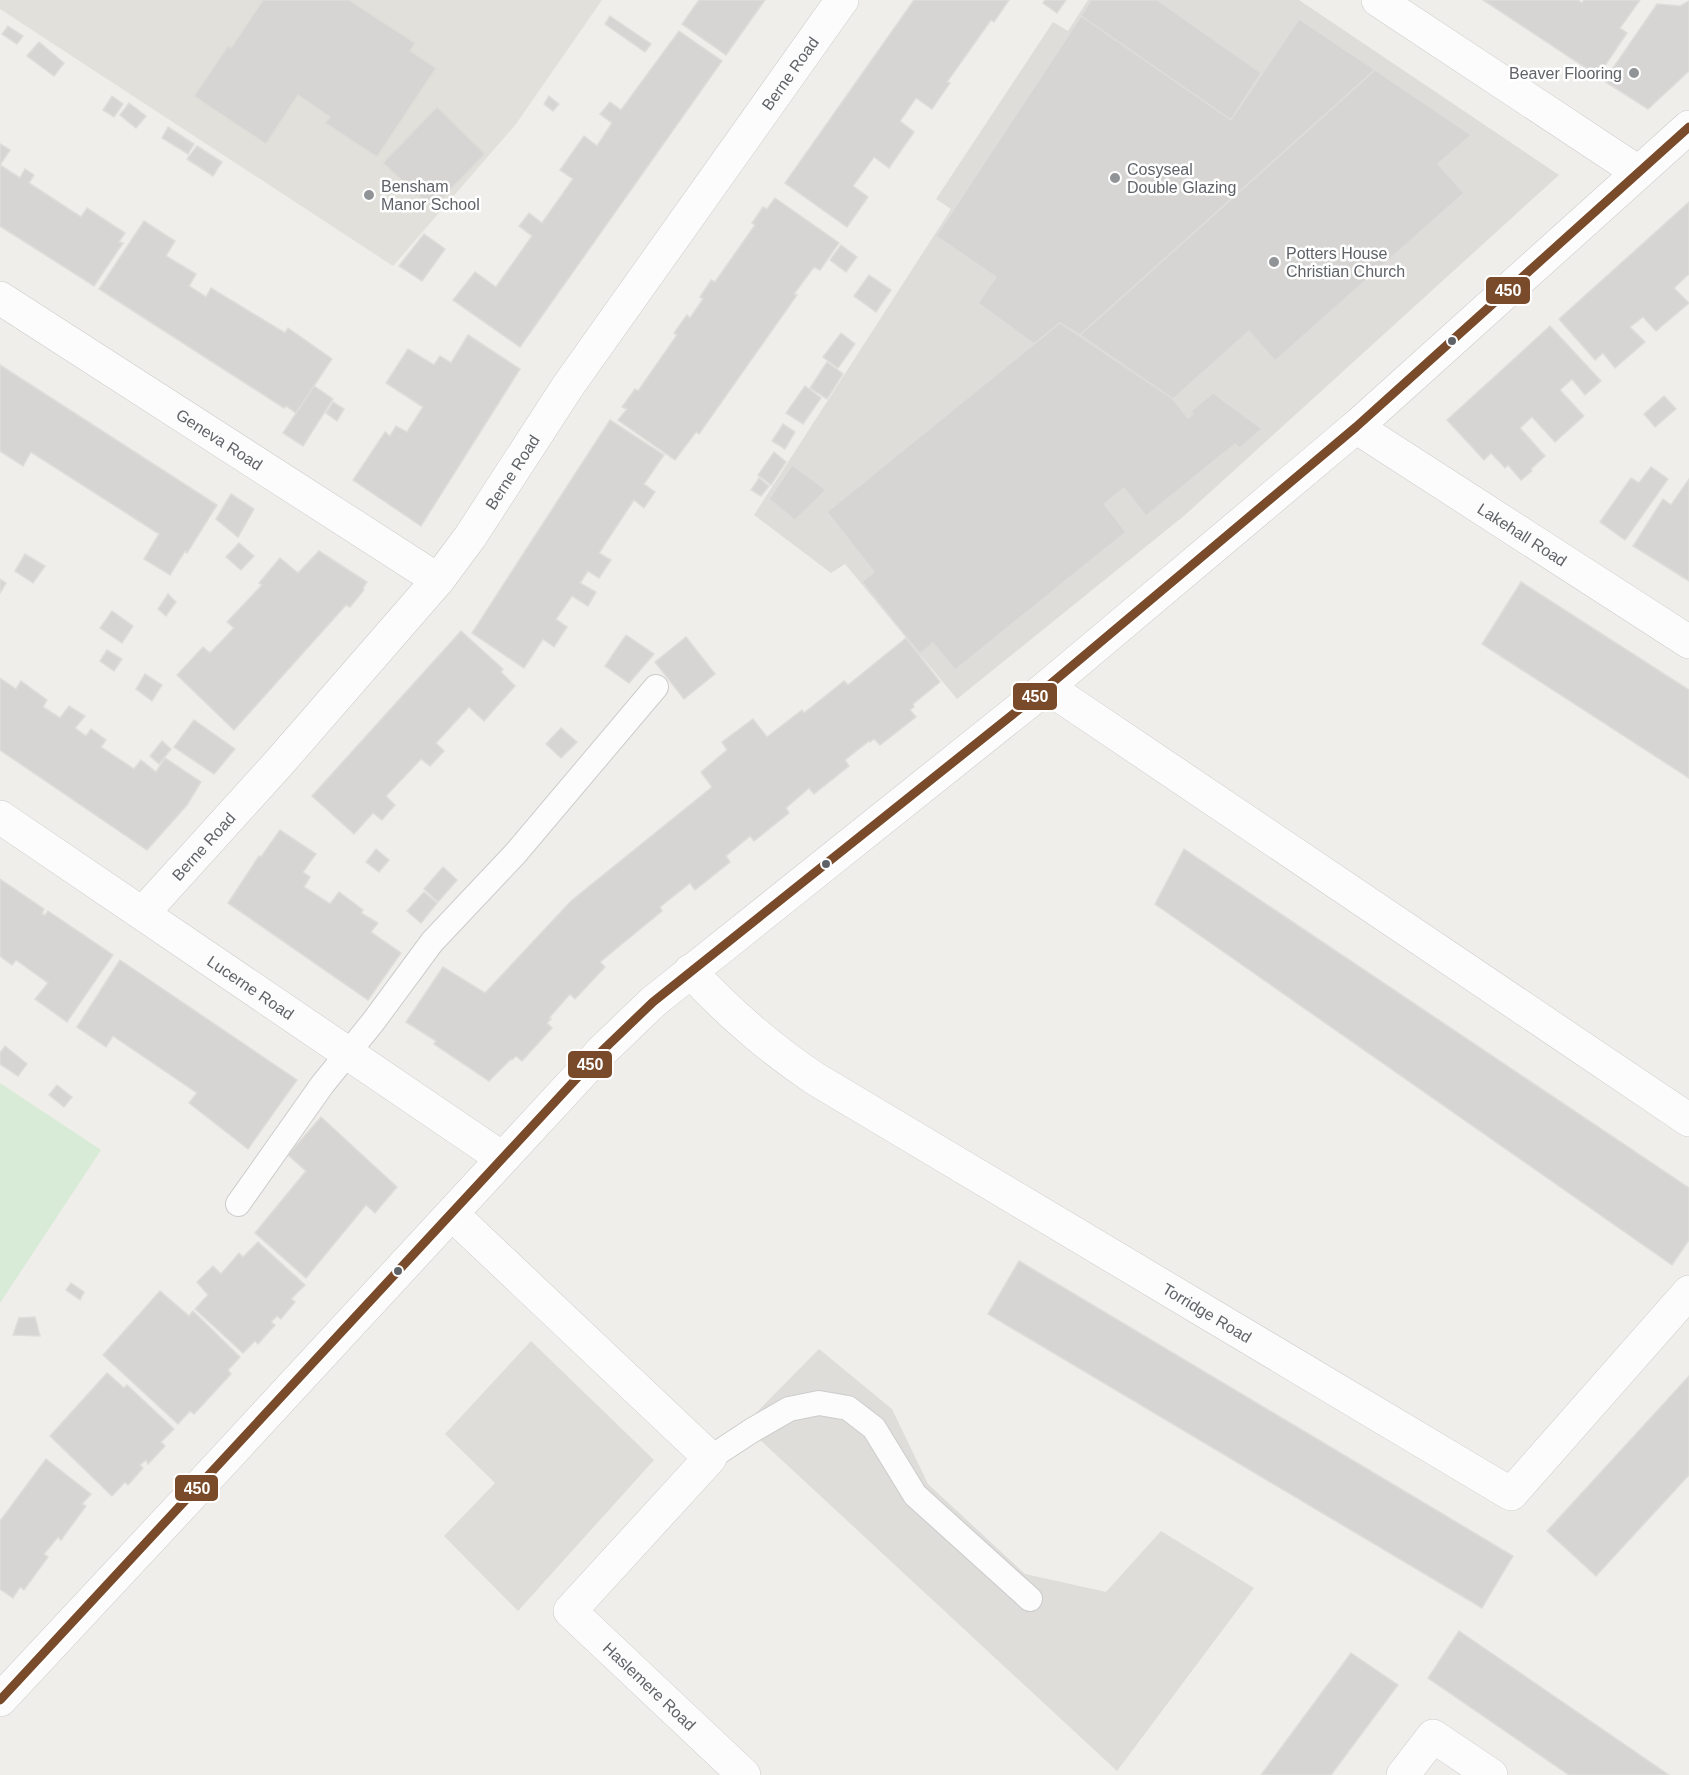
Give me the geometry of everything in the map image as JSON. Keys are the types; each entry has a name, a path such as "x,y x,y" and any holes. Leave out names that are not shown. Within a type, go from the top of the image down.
{"street":[{"name":"Berne Road","path":"143,913 278,764 438,580 470,537 568,386 842,0"},
{"path":"1378,0 1638,172"},
{"path":"0,1700 602,1051 653,1002 1047,687 1356,427 1689,127"},
{"name":"Geneva Road","path":"0,298 438,580"},
{"name":"Lakehall Road","path":"1356,427 1689,642"},
{"path":"1047,687 1689,1120"},
{"name":"Lucerne Road","path":"0,817 502,1158"},
{"name":"Torridge Road","path":"690,971 755,1035 814,1078 1511,1494 1689,1292"},
{"path":"452,1214 710,1458"},
{"name":"Haslemere Road","path":"710,1458 570,1611 744,1775"},
{"path":"1402,1775 1433,1736 1491,1775"}],"lane":[{"path":"238,1204 322,1085 432,942 515,854 656,687"},
{"path":"710,1458 789,1409 819,1403 848,1408 874,1428 915,1495 1029,1599"}],"shaded area":[{"name":"Bensham Manor School","path":"0,0 602,0 516,124 393,266 0,9"},
{"path":"1088,0 1299,0 1559,175 1185,515 957,699 845,564 831,573 754,515 951,209 936,199 1053,22 1068,31"},
{"path":"531,1341 654,1460 518,1611 444,1536 495,1483 445,1434"},
{"path":"819,1349 892,1409 928,1484 1025,1574 1106,1592 1161,1531 1254,1588 1117,1771 744,1425"}],"green space":[{"path":"0,1083 101,1150 0,1303"}],"building":[{"path":"263,0 349,0 415,43 410,51 436,68 377,157 325,123 330,117 298,95 266,144 194,96 228,46 231,48"},
{"path":"699,0 765,0 726,55 682,24"},
{"path":"914,0 1009,0 994,22 991,20 947,82 950,83 932,109 916,98 900,121 914,132 889,168 874,157 853,186 868,197 847,227 785,183"},
{"path":"1045,0 1066,0 1057,13 1043,3"},
{"path":"1091,0 1157,0 1261,73 1231,120 1081,16"},
{"path":"1483,0 1578,0 1582,3 1584,0 1640,0 1620,28 1627,33 1598,76"},
{"path":"1689,1 1689,71 1648,109 1604,81 1657,4 1680,6"},
{"path":"610,16 651,44 645,52 605,24"},
{"name":"Cosyseal Double Glazing","path":"1081,16 1231,120 1299,19 1375,70 1080,335 1060,323 1034,344 978,303 996,277 936,236"},
{"path":"8,26 23,36 17,44 2,34"},
{"path":"679,31 722,61 520,347 453,300 475,272 496,287 532,236 519,226 529,213 542,223 573,179 560,170 584,136 597,146 612,123 600,114 610,102 621,110"},
{"path":"39,42 64,63 54,76 27,56"},
{"name":"Potters House Christian Church","path":"1375,70 1471,135 1438,164 1464,193 1275,361 1249,331 1173,399 1080,335"},
{"path":"112,96 123,104 114,117 103,110"},
{"path":"549,96 559,104 553,111 544,104"},
{"path":"129,103 146,116 136,128 120,115"},
{"path":"437,107 485,154 432,208 383,163"},
{"path":"168,127 194,144 188,154 162,138"},
{"path":"0,144 10,150 0,165"},
{"path":"197,146 222,162 213,176 187,159"},
{"path":"0,165 20,178 25,169 34,175 29,183 81,217 87,208 125,233 119,242 123,243 94,286 0,226"},
{"path":"775,198 839,243 820,270 814,267 794,294 797,295 699,434 696,432 675,460 618,420 627,409 622,407 635,389 638,391 677,335 674,333 687,315 690,318 703,299 700,297 711,280 715,282 755,225 752,223 763,207 767,209"},
{"path":"1689,202 1689,274 1674,288 1689,303 1656,331 1643,317 1630,327 1645,342 1615,368 1603,353 1595,360 1559,319"},
{"path":"144,221 175,241 166,256 196,274 189,286 206,297 211,288 285,333 288,328 332,359 296,413 286,406 284,408 99,289"},
{"path":"424,234 445,249 422,281 399,266"},
{"path":"841,245 857,257 846,272 830,260"},
{"path":"869,275 891,290 876,312 854,296"},
{"path":"1060,323 1173,399 1188,418 1193,414 1191,411 1213,393 1262,429 1240,448 1235,444 1146,516 1124,488 1104,504 1126,532 955,670 933,643 920,654 862,582 874,572 827,512"},
{"path":"1550,326 1601,381 1585,395 1572,379 1560,390 1584,416 1555,442 1532,417 1520,428 1545,456 1521,480 1508,465 1505,468 1491,453 1484,460 1447,420"},
{"path":"841,333 855,344 838,368 823,357"},
{"path":"468,335 520,369 421,526 353,480 385,432 390,436 396,426 407,432 423,407 386,383 408,349 434,365 440,356 451,363"},
{"path":"827,362 843,374 827,399 810,388"},
{"path":"0,365 217,505 187,553 185,551 170,575 144,559 159,534 31,452 23,466 0,451"},
{"path":"314,386 333,399 303,446 283,433"},
{"path":"805,386 821,398 803,424 786,413"},
{"path":"1664,396 1676,409 1655,427 1644,414"},
{"path":"333,402 344,409 337,421 326,413"},
{"path":"610,420 664,455 644,484 655,492 644,508 634,500 599,553 611,560 599,578 588,571 580,583 596,592 588,606 572,596 556,619 567,627 554,647 543,639 524,668 472,633"},
{"path":"783,424 795,432 785,449 772,441"},
{"path":"774,452 786,462 771,485 758,475"},
{"path":"792,465 826,490 795,520 769,499"},
{"path":"1651,467 1668,479 1625,540 1600,522 1631,478 1639,483"},
{"path":"759,478 769,486 761,496 751,490"},
{"path":"1689,479 1689,581 1633,546 1663,499 1671,505"},
{"path":"231,494 254,509 238,537 216,519"},
{"path":"239,543 254,556 241,570 226,557"},
{"path":"319,551 367,582 364,590 350,607 346,605 234,730 177,675 203,647 210,653 234,628 227,622 262,585 259,583 280,558 298,573"},
{"path":"25,554 45,566 33,583 15,571"},
{"path":"0,579 6,583 0,593"},
{"path":"1521,582 1689,690 1689,778 1482,644"},
{"path":"168,594 176,602 166,616 158,609"},
{"path":"112,611 133,626 122,643 100,628"},
{"path":"461,631 503,669 501,672 515,686 484,721 469,707 436,743 444,751 430,766 421,759 386,796 395,805 382,820 373,813 354,834 312,796"},
{"path":"626,635 654,654 629,683 605,666"},
{"path":"686,637 715,674 684,699 655,662"},
{"path":"906,638 940,682 913,704 914,707 910,710 916,717 880,745 874,739 869,741 845,760 849,766 814,794 809,788 786,808 789,813 754,841 750,836 726,856 730,862 695,890 690,883 660,907 662,911 600,962 605,967 575,999 570,994 549,1018 551,1019 547,1023 552,1028 522,1061 516,1056 511,1059 489,1081 434,1044 436,1041 406,1022 443,967 485,993 571,901 712,787 701,772 727,750 722,742 753,719 767,737 802,710 804,713 844,681 848,685"},
{"path":"107,650 122,659 114,671 100,661"},
{"path":"145,674 162,685 152,701 136,689"},
{"path":"0,678 16,689 21,681 47,700 43,707 60,718 69,706 85,716 75,728 86,736 91,729 106,740 101,747 134,769 141,760 156,772 165,758 201,782 187,805 147,850 0,750"},
{"path":"194,720 235,749 214,774 174,747"},
{"path":"561,728 577,742 561,758 546,744"},
{"path":"162,741 171,749 159,764 150,756"},
{"path":"280,830 316,854 303,872 310,877 304,887 330,904 339,892 363,910 361,913 378,923 371,932 401,953 368,1000 228,903 259,856 261,857"},
{"path":"376,849 389,860 379,872 366,862"},
{"path":"1184,849 1689,1188 1689,1240 1672,1265 1155,904"},
{"path":"443,867 457,880 438,902 424,889"},
{"path":"0,879 44,909 42,914 45,915 48,911 113,955 67,1022 35,999 48,983 16,960 12,965 0,956"},
{"path":"424,892 437,903 421,923 407,911"},
{"path":"120,960 297,1080 248,1149 189,1103 197,1093 113,1036 106,1047 77,1027"},
{"path":"5,1046 27,1064 18,1076 0,1064 0,1053"},
{"path":"57,1085 72,1097 64,1107 49,1095"},
{"path":"321,1117 397,1187 375,1213 366,1205 306,1278 255,1233 306,1171 288,1155"},
{"path":"258,1242 305,1285 291,1299 295,1302 281,1319 277,1316 271,1322 275,1325 258,1344 255,1341 243,1353 195,1309 208,1295 197,1282 213,1266 221,1274 239,1253 243,1257"},
{"path":"1019,1261 1513,1556 1482,1608 988,1314"},
{"path":"71,1283 84,1292 80,1300 66,1290"},
{"path":"160,1291 189,1316 193,1311 240,1357 228,1370 231,1374 194,1414 190,1411 178,1424 103,1355"},
{"path":"35,1317 40,1336 13,1335 19,1318"},
{"path":"107,1373 124,1388 127,1385 174,1429 161,1442 165,1446 148,1464 146,1460 140,1465 143,1468 128,1485 125,1482 112,1496 50,1436"},
{"path":"1689,1376 1689,1475 1596,1576 1547,1531"},
{"path":"46,1459 91,1494 82,1504 86,1506 61,1540 58,1537 44,1554 48,1557 24,1590 20,1587 13,1598 0,1589 0,1521"},
{"path":"1459,1631 1669,1775 1569,1775 1428,1678"},
{"path":"1351,1653 1398,1685 1331,1775 1261,1775"}],"transit line":[{"name":"450","path":"0,1700 602,1051 653,1002 1047,687 1356,427 1689,127"}],"place":[{"name":"Beaver Flooring","path":"1634,73"},
{"name":"Cosyseal Double Glazing","path":"1115,178"},
{"name":"Bensham Manor School","path":"369,195"},
{"name":"Potters House Christian Church","path":"1274,262"}]}
